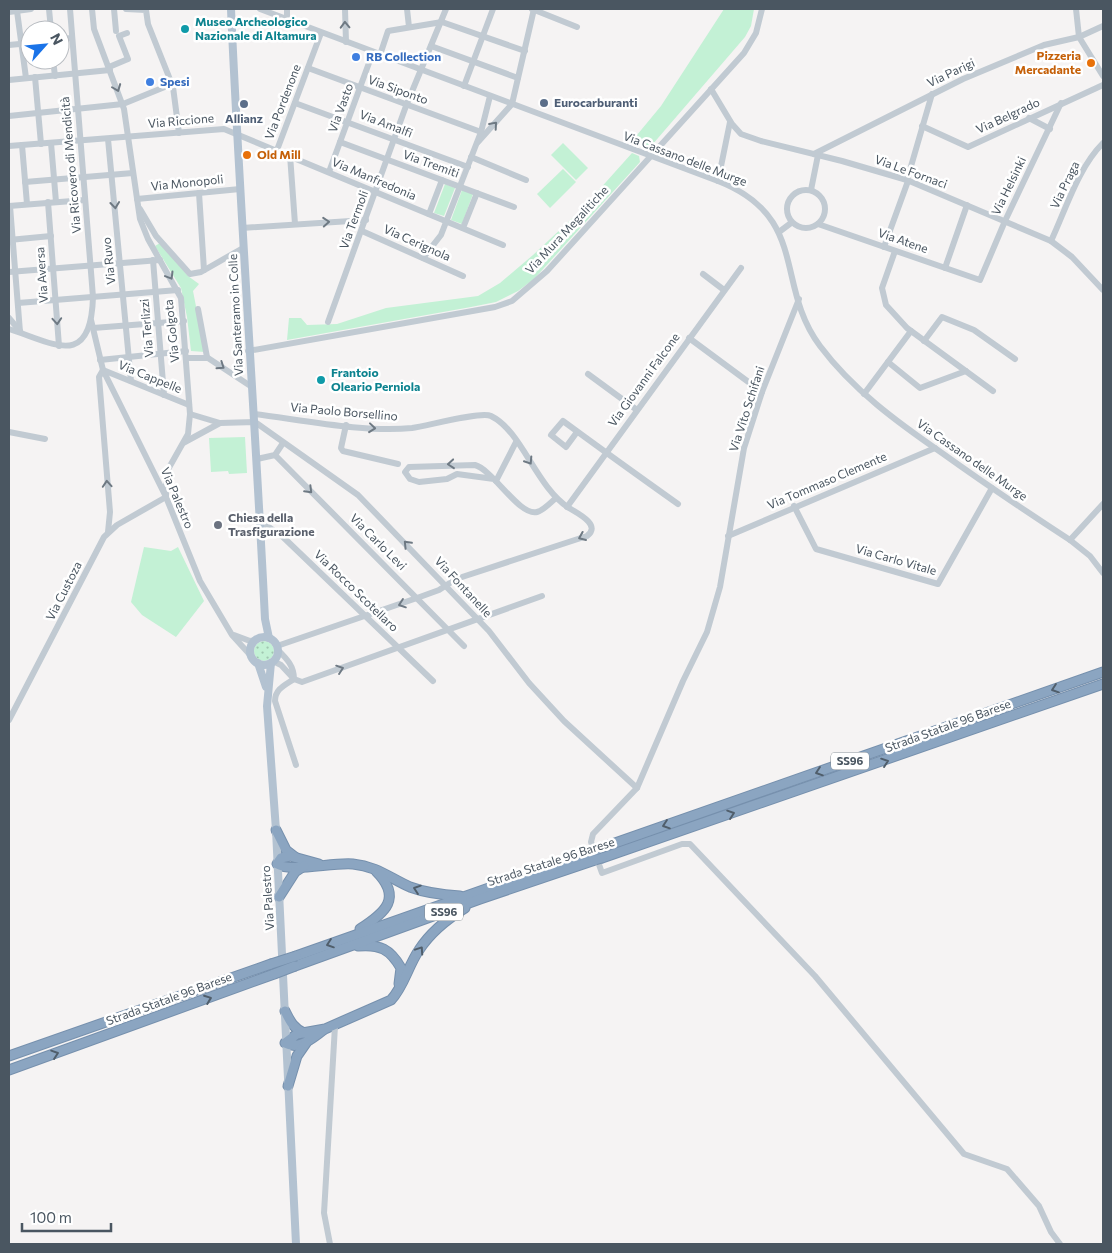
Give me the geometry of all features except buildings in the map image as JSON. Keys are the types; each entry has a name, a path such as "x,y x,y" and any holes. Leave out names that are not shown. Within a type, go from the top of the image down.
{"highway":[{"name":"Strada Statale 96 Barese","path":"9,1056 271,964 348,942 480,899 596,855 1102,672"},
{"name":"Strada Statale 96 Barese","path":"9,1070 295,966 348,942 465,896 886,762 1103,684"},
{"path":"276,830 286,850 297,858"},
{"path":"319,864 285,856 276,864 286,868 340,863 372,867 411,887 431,893 465,896"},
{"path":"279,897 295,872 305,866"},
{"path":"348,942 377,918 388,906 390,891 383,878 372,867"},
{"path":"285,1043 291,1036 306,1037 381,1006 397,994 419,950 439,926 480,899"},
{"path":"348,942 380,946 394,956 401,968 397,994"},
{"path":"286,1010 290,1022 306,1037"},
{"path":"288,1086 297,1056 306,1037"}],"main road":[{"name":"Via Santeramo in Colle","path":"231,9 236,133 260,521 264,619"},
{"path":"264,619 269,638 278,648 272,662 255,660 251,650 264,619"},
{"path":"257,639 269,638"},
{"name":"Via Palestro","path":"255,660 267,690"},
{"name":"Via Palestro","path":"272,662 267,690 286,1010 285,1043 296,1244"}],"street":[{"path":"9,12 31,9"},
{"name":"Via Ricovero di Mendicità","path":"70,9 91,265 93,298 91,325 103,370 99,377 110,512 108,532"},
{"name":"Via Golgota","path":"92,9 94,30 123,104 138,203 148,239 156,260 178,290 184,321 190,414 188,434 185,442"},
{"path":"114,9 116,31"},
{"path":"126,9 146,10 148,24 172,84 179,132"},
{"name":"Via Cassano delle Murge","path":"260,9 649,157 718,181 748,195 762,208 779,232 784,243 803,315 812,334 821,347 864,394 935,448 1070,540 1102,569"},
{"path":"287,9 287,20"},
{"path":"345,9 346,42"},
{"path":"407,9 409,27 442,22 525,51"},
{"name":"Via Termoli","path":"328,322 406,106 446,9"},
{"path":"464,86 491,9"},
{"name":"Via Mura Megalitiche","path":"248,351 495,307 512,301 547,271 744,54 756,32 762,9"},
{"path":"1076,9 1078,37 1103,76"},
{"path":"476,146 512,104 533,10 577,26"},
{"path":"17,11 20,36"},
{"name":"Via Parigi","path":"816,155 932,94 1044,45 1078,37 1103,26"},
{"name":"Via Vasto","path":"330,172 360,88 388,31 409,27"},
{"path":"9,80 109,69 128,59 119,36 127,33"},
{"name":"Via Pordenone","path":"277,150 321,33"},
{"path":"431,46 518,78"},
{"name":"Via Siponto","path":"308,68 406,106 481,132"},
{"path":"25,70 26,78"},
{"path":"54,70 55,76"},
{"path":"35,77 42,144"},
{"path":"9,116 123,104 172,84"},
{"name":"Via Belgrado","path":"922,126 968,147 1103,85"},
{"name":"Via Le Fornaci","path":"711,89 738,132 761,141 908,180 1005,221 1051,241 1072,257 1103,290"},
{"path":"884,247 908,180 932,94"},
{"path":"423,258 441,235 481,132 490,96"},
{"name":"Via Amalfi","path":"295,102 468,166"},
{"name":"Via Helsinki","path":"980,280 1005,221 1061,104"},
{"path":"1029,118 1050,129"},
{"path":"718,181 730,122"},
{"name":"Via Riccione","path":"9,145 224,129 236,133"},
{"name":"Via Manfredonia","path":"236,133 504,245"},
{"name":"Via Ruvo","path":"108,139 131,381"},
{"name":"Via Tremiti","path":"340,142 514,207"},
{"path":"51,143 56,202"},
{"name":"Via Praga","path":"1051,241 1082,173 1095,151 1103,143"},
{"path":"22,145 27,204"},
{"path":"811,190 816,155"},
{"path":"290,156 295,224"},
{"path":"471,157 526,180"},
{"path":"25,182 133,173"},
{"path":"429,214 442,180"},
{"name":"Via Monopoli","path":"138,203 199,193 240,189"},
{"path":"811,190 817,193 824,203 824,216 818,224 810,229 803,229 791,223 786,211 789,199 799,191 811,190"},
{"path":"199,193 204,270 243,248"},
{"path":"464,228 478,193"},
{"path":"20,332 18,303 12,272 10,206 86,200"},
{"name":"Via Aversa","path":"48,202 59,346"},
{"name":"Via Golgota","path":"138,203 156,236 193,275 204,270"},
{"path":"945,268 967,206"},
{"path":"242,228 366,220"},
{"path":"779,232 791,223"},
{"name":"Via Atene","path":"818,224 980,280"},
{"name":"Via Cerignola","path":"362,231 463,276"},
{"path":"11,239 50,236"},
{"path":"895,251 883,281 882,293 890,312 924,341 993,391"},
{"path":"12,272 156,260"},
{"name":"Via Terlizzi","path":"156,260 156,292 164,395"},
{"name":"Via Giovanni Falcone","path":"567,507 741,268"},
{"path":"703,274 724,290"},
{"path":"18,303 178,290"},
{"name":"Via Vito Schifani","path":"799,299 762,392 744,448 720,587 707,632 683,681 636,788 592,837 591,842 602,873 682,844 690,844 815,976 964,1154 1008,1169 1039,1206 1051,1232 1060,1244"},
{"path":"198,309 207,358"},
{"path":"924,341 942,317 974,330 1015,359"},
{"path":"9,318 20,332"},
{"path":"9,328 59,346 68,346 77,343 84,337 91,325 126,326 184,321"},
{"path":"864,394 911,331"},
{"path":"689,338 762,392"},
{"path":"100,360 161,354 207,358 252,387"},
{"path":"888,362 920,388 966,371"},
{"name":"Via Cappelle","path":"103,370 189,405"},
{"name":"Via Palestro","path":"103,370 166,497 200,581 232,635 255,660"},
{"path":"588,374 637,410"},
{"path":"190,414 220,424"},
{"name":"Via Paolo Borsellino","path":"220,424 254,418 402,429 487,415 503,425 556,498 588,520 591,527 589,535 456,579 447,586"},
{"name":"Via Fontanelle","path":"254,418 283,443 367,503 489,631 529,683 564,721 636,788"},
{"path":"108,532 166,497 166,473 185,442 220,424"},
{"path":"346,425 341,448 343,451 398,464 407,469 462,463 475,465 484,469 516,502 530,512 537,512 556,498"},
{"path":"9,432 45,439"},
{"path":"578,432 678,504"},
{"path":"495,480 516,442"},
{"path":"256,459 275,455 283,443"},
{"name":"Via Tommaso Clemente","path":"728,536 794,506 935,448"},
{"name":"Via Carlo Levi","path":"275,455 464,646"},
{"path":"407,469 410,479 419,482 447,479 457,474 495,480"},
{"name":"Via Carlo Vitale","path":"794,506 816,549 938,584 992,488"},
{"path":"1070,540 1103,504"},
{"name":"Via Rocco Scotellaro","path":"260,521 282,537 433,681"},
{"name":"Via Custoza","path":"9,720 108,532"},
{"path":"294,679 294,671 289,661 278,648 447,586"},
{"path":"272,662 281,665 294,679 302,682 399,648 476,618 542,596"},
{"path":"232,635 250,641 257,639"},
{"path":"294,679 276,692 275,702 296,765"},
{"path":"330,1244 324,1213 328,1108 335,1026"}],"green space":[{"path":"724,9 754,9 751,26 745,37 652,145 646,147 632,141 661,106"},
{"path":"563,143 588,168 576,180 551,155"},
{"path":"632,153 639,156 640,162 534,279 518,291 496,302 287,340 289,318 301,318 307,325 337,324 386,308 478,296 500,283 533,255 580,211"},
{"path":"563,169 576,182 550,208 537,194"},
{"path":"445,184 455,188 444,216 434,213"},
{"path":"462,190 473,194 462,224 451,220"},
{"path":"160,243 188,276 199,284 193,291 205,352 191,351 181,288 155,246"},
{"path":"245,437 247,473 211,472 209,438"},
{"path":"144,547 171,551 178,547 204,601 176,637 142,615 131,602"},
{"path":"264,641 271,644 274,651 271,658 264,661 257,658 254,651 257,644"}],"place":[{"name":"Museo Archeologico Nazionale di Altamura","path":"185,29"},
{"name":"RB Collection","path":"356,57"},
{"name":"Pizzeria Mercadante","path":"1091,63"},
{"name":"Spesi","path":"150,82"},
{"name":"Eurocarburanti","path":"544,103"},
{"name":"Allianz","path":"244,104"},
{"name":"Old Mill","path":"247,155"},
{"name":"Frantoio Oleario Perniola","path":"321,380"},
{"name":"Chiesa della Trasfigurazione","path":"218,525"}]}
